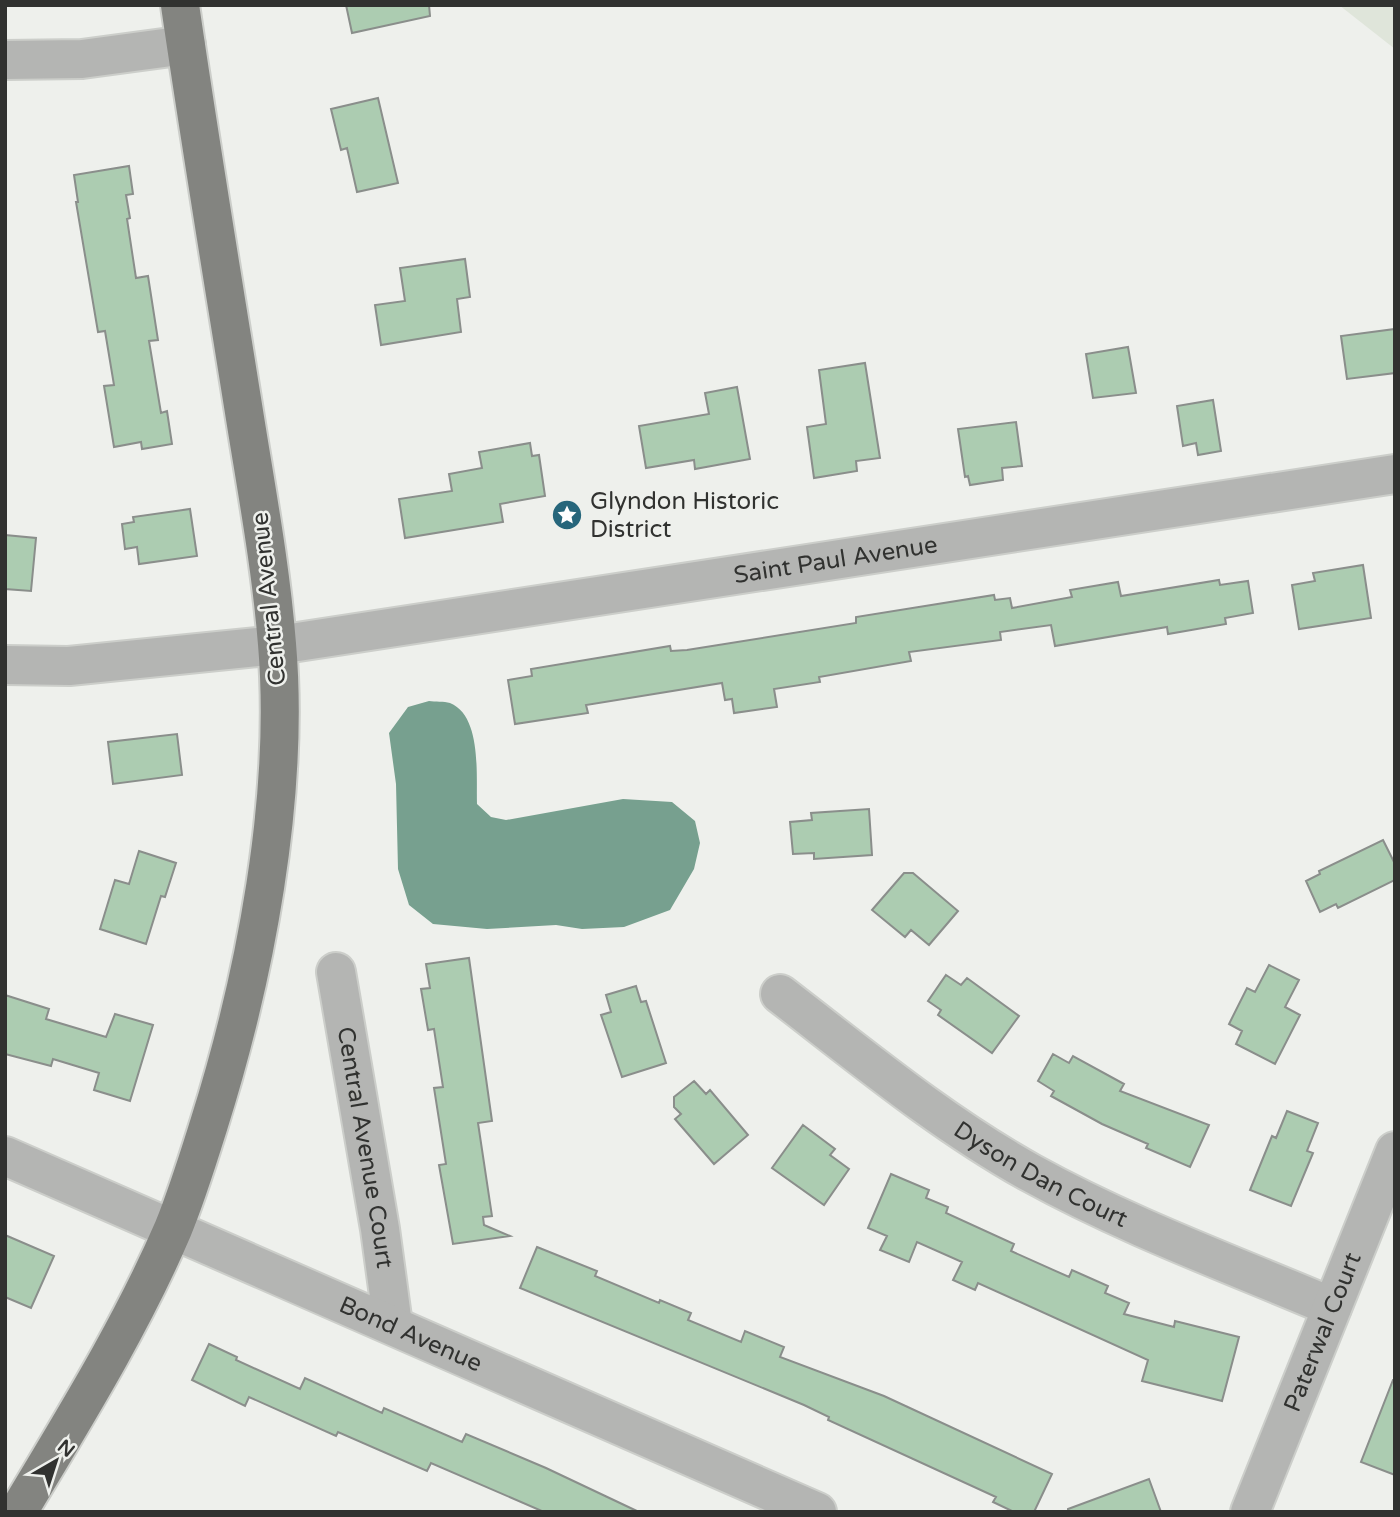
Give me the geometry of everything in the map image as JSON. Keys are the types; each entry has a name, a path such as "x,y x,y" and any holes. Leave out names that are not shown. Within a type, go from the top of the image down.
{"main road":[{"name":"Central Avenue","path":"18,1512 110,1352 173,1228 224,1077 252,960 272,827 277,766 278,645 264,539 180,5"}],"street":[{"path":"5,60 82,59 186,45"},
{"name":"Saint Paul Avenue","path":"5,665 69,666 278,645 1395,474"},
{"name":"Central Avenue Court","path":"336,972 380,1230 393,1325"},
{"name":"Dyson Dan Court","path":"780,994 907,1092 968,1135 1031,1173 1109,1213 1332,1307"},
{"name":"Paterwal Court","path":"1250,1512 1395,1151"},
{"name":"Bond Avenue","path":"5,1156 817,1512"}],"shaded area":[{"path":"1339,5 1395,5 1395,49"},
{"path":"429,701 450,703 468,720 475,748 477,804 491,817 506,820 623,799 672,802 695,821 700,843 694,869 670,910 624,927 582,929 556,925 487,929 433,924 409,905 398,869 396,784 389,733 408,707"}],"building":[{"path":"346,5 429,5 430,16 352,33"},
{"path":"378,98 398,183 357,192 347,148 341,150 331,109"},
{"path":"129,166 133,194 126,195 130,218 127,219 136,278 148,276 158,340 149,341 161,413 167,411 172,444 142,449 141,442 114,447 104,386 114,385 105,331 98,332 76,202 74,175"},
{"path":"465,259 470,297 457,299 461,332 381,345 375,305 405,301 400,268"},
{"path":"1395,329 1395,373 1347,379 1341,336"},
{"path":"1128,347 1136,393 1093,398 1086,354"},
{"path":"865,363 880,458 856,461 857,471 814,478 807,427 826,424 819,370"},
{"path":"737,387 750,459 695,469 694,460 646,468 639,426 709,414 705,393"},
{"path":"1213,400 1221,451 1198,455 1196,443 1183,446 1177,406"},
{"path":"1016,422 1022,466 1002,468 1003,480 970,485 968,476 965,477 958,429"},
{"path":"530,443 532,456 539,455 545,496 500,504 503,522 405,538 399,499 452,491 449,474 482,468 479,452"},
{"path":"190,509 197,556 139,564 137,547 125,549 122,524 134,522 133,517"},
{"path":"5,535 36,538 31,591 5,589"},
{"path":"1363,565 1371,618 1299,629 1292,585 1315,581 1313,573"},
{"path":"1219,580 1220,585 1248,581 1253,613 1225,618 1226,624 1168,634 1167,627 1055,646 1051,625 1000,632 1001,640 909,652 911,661 819,677 820,682 774,689 777,707 734,713 732,699 725,700 722,683 586,705 588,713 515,724 508,680 532,676 531,669 670,646 671,651 687,650 856,623 856,617 994,595 995,600 1010,598 1012,608 1072,597 1070,590 1118,582 1121,596"},
{"path":"177,734 182,775 113,784 108,742"},
{"path":"869,809 872,855 814,859 814,853 793,854 790,822 812,820 811,813"},
{"path":"1383,840 1395,864 1395,880 1338,908 1336,904 1320,912 1306,881 1320,874 1319,871"},
{"path":"139,851 176,863 165,897 161,896 146,944 100,929 115,880 129,884"},
{"path":"904,873 913,873 958,911 929,945 911,930 905,937 872,910"},
{"path":"469,958 492,1121 478,1123 492,1216 483,1217 484,1225 510,1236 453,1244 439,1165 446,1164 434,1088 443,1087 434,1029 428,1030 421,989 430,988 426,964"},
{"path":"1269,965 1299,980 1285,1007 1300,1015 1275,1064 1236,1044 1242,1031 1229,1024 1247,988 1255,992"},
{"path":"946,975 961,985 967,978 1019,1016 992,1053 938,1015 941,1010 928,1001"},
{"path":"636,986 641,1002 646,1001 666,1063 622,1077 601,1015 611,1012 606,995"},
{"path":"5,995 49,1009 46,1019 106,1037 115,1014 153,1025 130,1101 94,1090 99,1073 53,1059 51,1066 5,1054"},
{"path":"1053,1054 1069,1063 1073,1056 1124,1084 1120,1091 1209,1125 1190,1167 1146,1148 1148,1144 1102,1124 1051,1096 1054,1091 1038,1081"},
{"path":"694,1081 706,1094 710,1090 748,1135 714,1164 675,1119 681,1114 674,1107 674,1097"},
{"path":"1287,1111 1318,1123 1307,1151 1313,1153 1291,1206 1250,1190 1272,1136 1276,1138"},
{"path":"803,1125 835,1149 830,1155 849,1169 824,1205 772,1168"},
{"path":"891,1174 929,1190 926,1198 948,1207 946,1213 1014,1244 1011,1251 1069,1277 1072,1270 1108,1286 1105,1293 1129,1303 1124,1314 1174,1327 1175,1321 1239,1337 1222,1401 1142,1381 1148,1360 978,1283 975,1290 953,1280 962,1262 917,1242 909,1262 880,1250 887,1236 868,1228"},
{"path":"5,1235 54,1256 31,1308 5,1297"},
{"path":"537,1247 597,1271 595,1276 659,1303 660,1300 691,1313 688,1320 741,1342 745,1331 784,1347 780,1357 884,1396 1052,1474 1034,1512 1014,1512 993,1502 996,1497 828,1420 829,1417 804,1405 520,1288"},
{"path":"209,1344 237,1357 236,1360 300,1389 305,1378 382,1413 384,1408 462,1442 466,1434 639,1512 544,1512 431,1463 427,1471 338,1432 336,1436 249,1397 245,1406 192,1380"},
{"path":"1395,1380 1395,1475 1361,1462"},
{"path":"1149,1479 1161,1512 1068,1512 1068,1509"}],"place":[{"name":"Glyndon Historic District","path":"567,515"}]}
